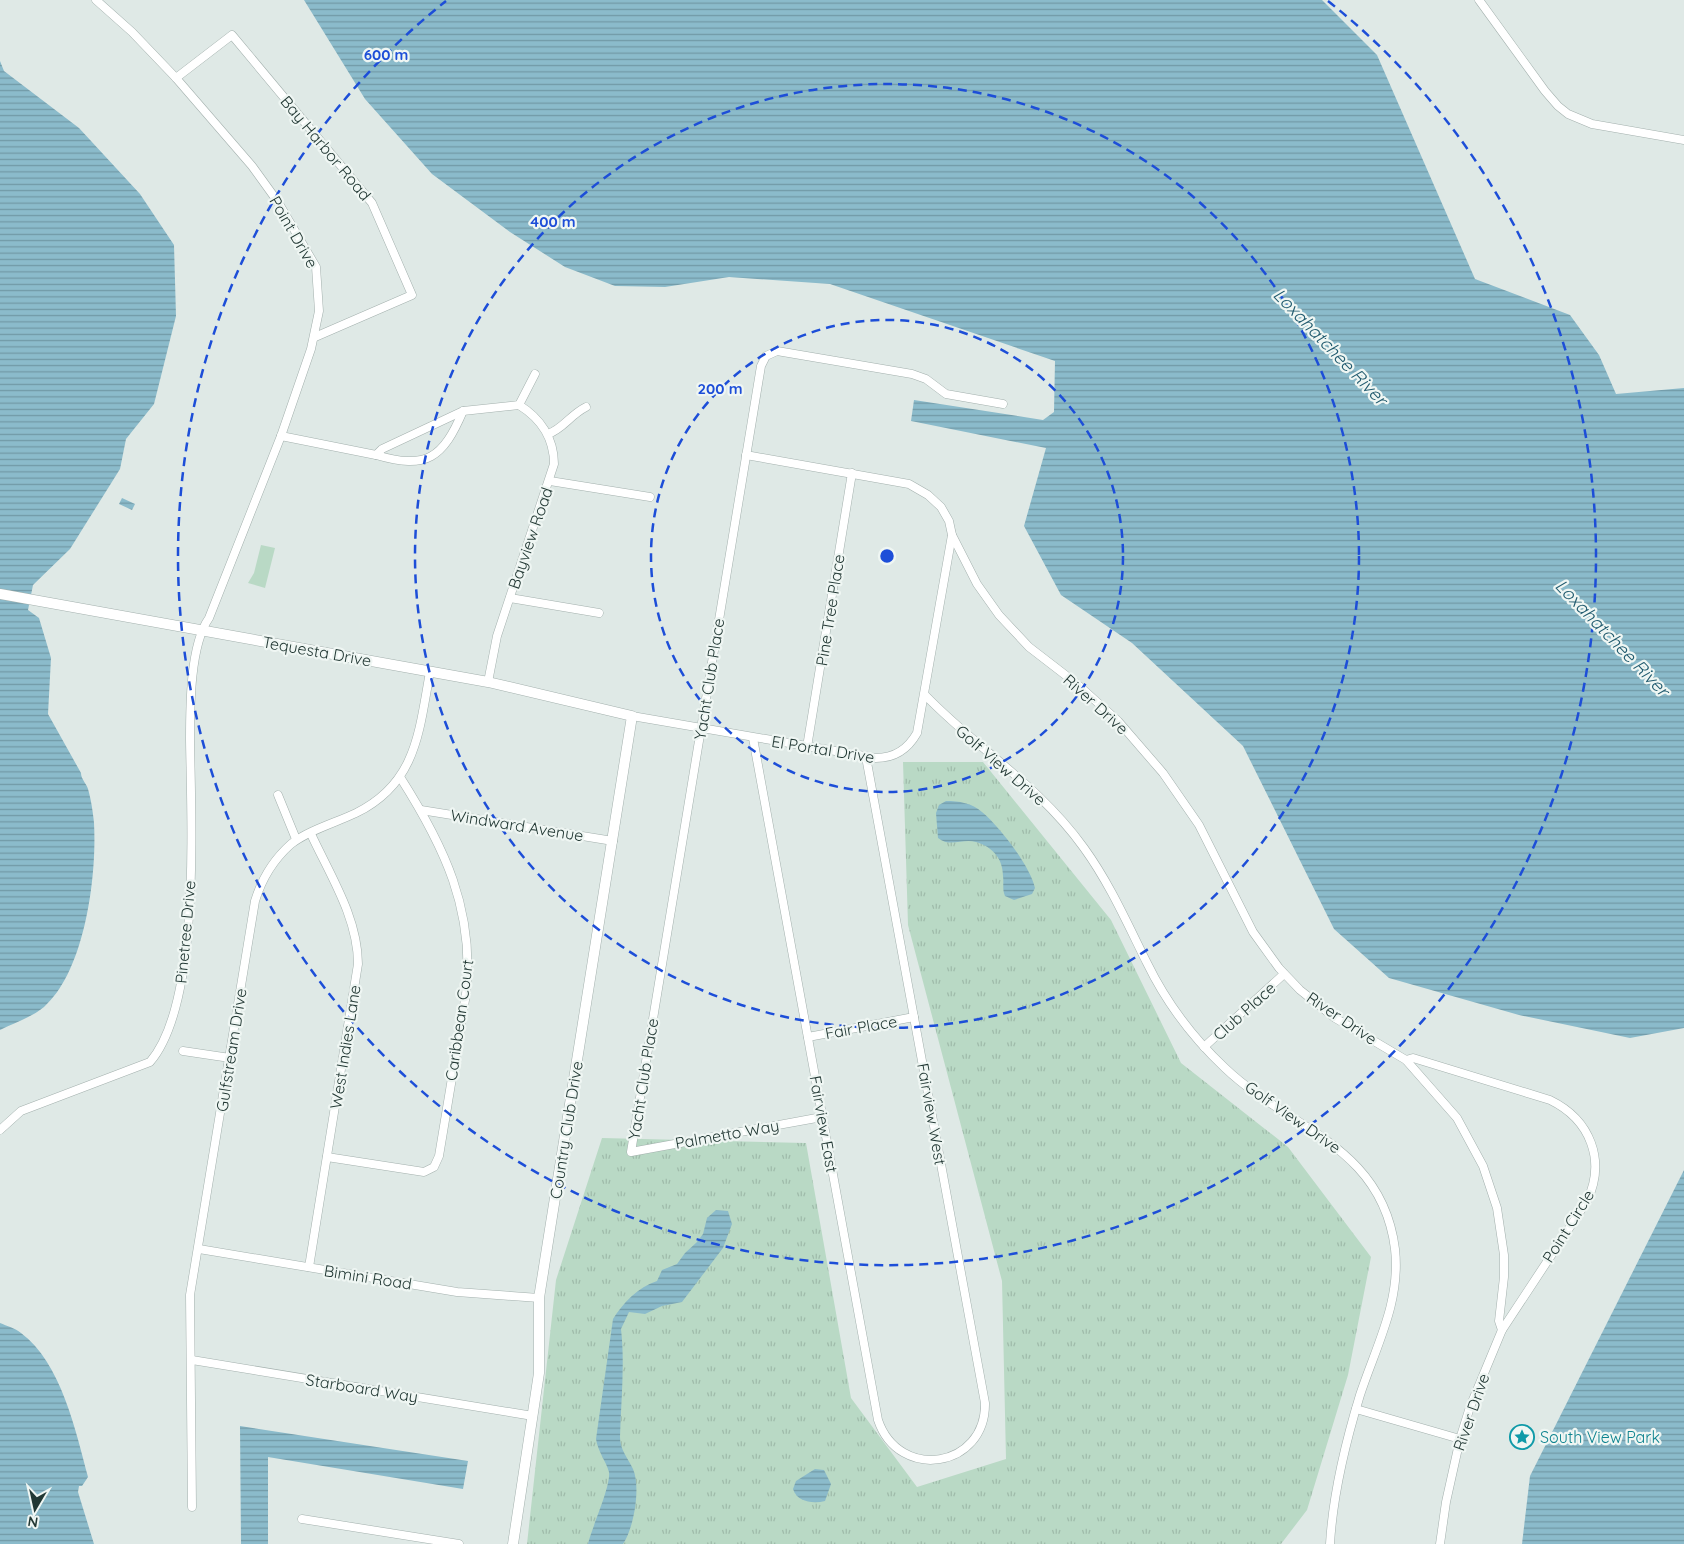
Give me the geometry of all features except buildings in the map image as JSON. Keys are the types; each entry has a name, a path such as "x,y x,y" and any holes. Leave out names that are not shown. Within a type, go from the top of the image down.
{"street":[{"name":"Point Drive","path":"96,0 132,32 176,78 260,178 278,202 316,267 320,298 315,337 281,436 209,618 201,630"},
{"path":"1479,0 1545,91 1568,114 1592,124 1684,140"},
{"name":"Bay Harbor Road","path":"176,78 232,35 372,203 412,295 315,337"},
{"name":"Yacht Club Place","path":"631,1152 763,360 771,352 777,351 912,374 926,379 946,394 1003,404"},
{"path":"376,454 382,449 463,411 519,405 535,374"},
{"name":"Bayview Road","path":"488,682 497,636 550,481 554,458 548,434 529,411 519,405"},
{"path":"548,434 556,431 572,414 586,407"},
{"path":"281,436 376,454 398,461 432,458 444,448 453,435 463,411"},
{"path":"746,456 908,484 924,491 937,502 949,521 952,535"},
{"name":"Pine Tree Place","path":"807,747 852,473"},
{"path":"550,481 650,497"},
{"name":"El Portal Drive","path":"632,716 866,757 882,758 893,756 911,743 919,728 952,535"},
{"name":"River Drive","path":"952,535 977,584 1008,626 1029,646 1095,699 1140,745 1163,773 1199,825 1252,932 1284,974 1317,1005 1335,1018 1406,1060 1457,1118 1476,1151 1491,1187 1501,1230 1504,1255 1500,1321 1502,1330 1470,1407 1460,1439 1446,1502 1440,1544"},
{"name":"Tequesta Drive","path":"0,594 488,682 632,716"},
{"path":"510,598 599,613"},
{"name":"Pinetree Drive","path":"0,1130 21,1111 150,1062 158,1053 182,985 190,883 190,696 201,630"},
{"name":"Gulfstream Drive","path":"192,1507 190,1295 257,894 272,864 296,839 311,834 369,806 391,788 400,777 409,763 418,736 430,672"},
{"name":"Golf View Drive","path":"925,695 962,732 1027,784 1067,825 1115,896 1159,986 1204,1047 1225,1068 1266,1102 1339,1148 1370,1182 1387,1217 1395,1248 1394,1299 1356,1409 1341,1463 1331,1517 1330,1544"},
{"name":"Country Club Drive","path":"513,1544 540,1350 539,1298 632,716"},
{"name":"Fairview East","path":"752,738 880,1426 890,1442 904,1454 920,1460 932,1461 950,1457"},
{"name":"Fairview West","path":"866,757 985,1403 983,1422 975,1438 966,1448 950,1457"},
{"name":"Caribbean Court","path":"327,1157 424,1172 434,1167 439,1156 466,994 468,949 460,898 421,810 400,777"},
{"path":"278,795 296,839"},
{"name":"Windward Avenue","path":"421,810 612,841"},
{"name":"West Indies Lane","path":"309,1267 358,971 358,950 352,924 311,834"},
{"name":"Club Place","path":"1204,1047 1284,974"},
{"name":"Fair Place","path":"808,1037 914,1017"},
{"path":"183,1051 230,1058"},
{"name":"Point Circle","path":"1406,1060 1414,1058 1550,1100 1561,1105 1578,1120 1592,1144 1596,1174 1587,1201 1502,1330"},
{"name":"Palmetto Way","path":"631,1152 822,1117"},
{"name":"Bimini Road","path":"199,1249 457,1292 539,1298"},
{"name":"Starboard Way","path":"192,1360 532,1416"},
{"path":"1356,1409 1460,1439"},
{"path":"302,1519 459,1544"}],"green space":[{"path":"261,545 275,548 265,588 248,583 254,573"},
{"path":"903,762 983,762 1111,920 1181,1063 1288,1147 1371,1257 1348,1375 1307,1510 1281,1544 527,1544 556,1280 602,1138 806,1143 851,1398 917,1487 1006,1459 1002,1281 908,925"}],"water":[{"name":"Loxahatchee River","path":"304,0 1322,0 1377,55 1475,279 1570,315 1599,355 1616,394 1684,388 1684,1028 1630,1038 1519,1015 1389,978 1334,929 1243,746 1132,643 1061,595 1024,526 1046,448 911,421 914,400 1043,420 1054,412 1055,361 830,284 729,277 665,287 615,286 565,267 510,232 432,174 365,99"},
{"path":"0,61 4,71 79,128 140,194 174,245 176,316 154,404 126,439 120,469 70,549 33,585 28,610 39,618 51,658 48,714 81,773 88,789 92,806 94,823 93,869 86,921 70,971 58,991 44,1007 0,1030"},
{"path":"122,498 135,504 132,510 119,504"},
{"path":"946,801 974,806 997,827 1021,858 1027,869 1035,888 1032,894 1014,900 1005,896 1003,870 999,859 992,850 982,844 971,841 952,843 938,838 936,813 939,805"},
{"path":"1684,1170 1684,1544 1522,1544 1530,1476"},
{"path":"716,1210 728,1211 732,1224 723,1248 682,1302 662,1306 645,1314 629,1312 621,1329 623,1369 620,1442 635,1477 635,1507 630,1528 623,1544 588,1544 609,1478 609,1472 596,1439 613,1319 632,1296 644,1287 657,1281 662,1270 677,1264 703,1234 707,1218"},
{"path":"0,1323 19,1331 35,1346 47,1361 57,1379 72,1419 88,1477 82,1486 79,1486 78,1492 94,1544 0,1544"},
{"path":"240,1426 468,1461 463,1489 268,1457 268,1544 241,1544"},
{"path":"815,1469 824,1470 831,1484 825,1501 806,1501 798,1497 793,1489 796,1481"}],"place":[{"name":"South View Park","path":"1522,1437"}]}
